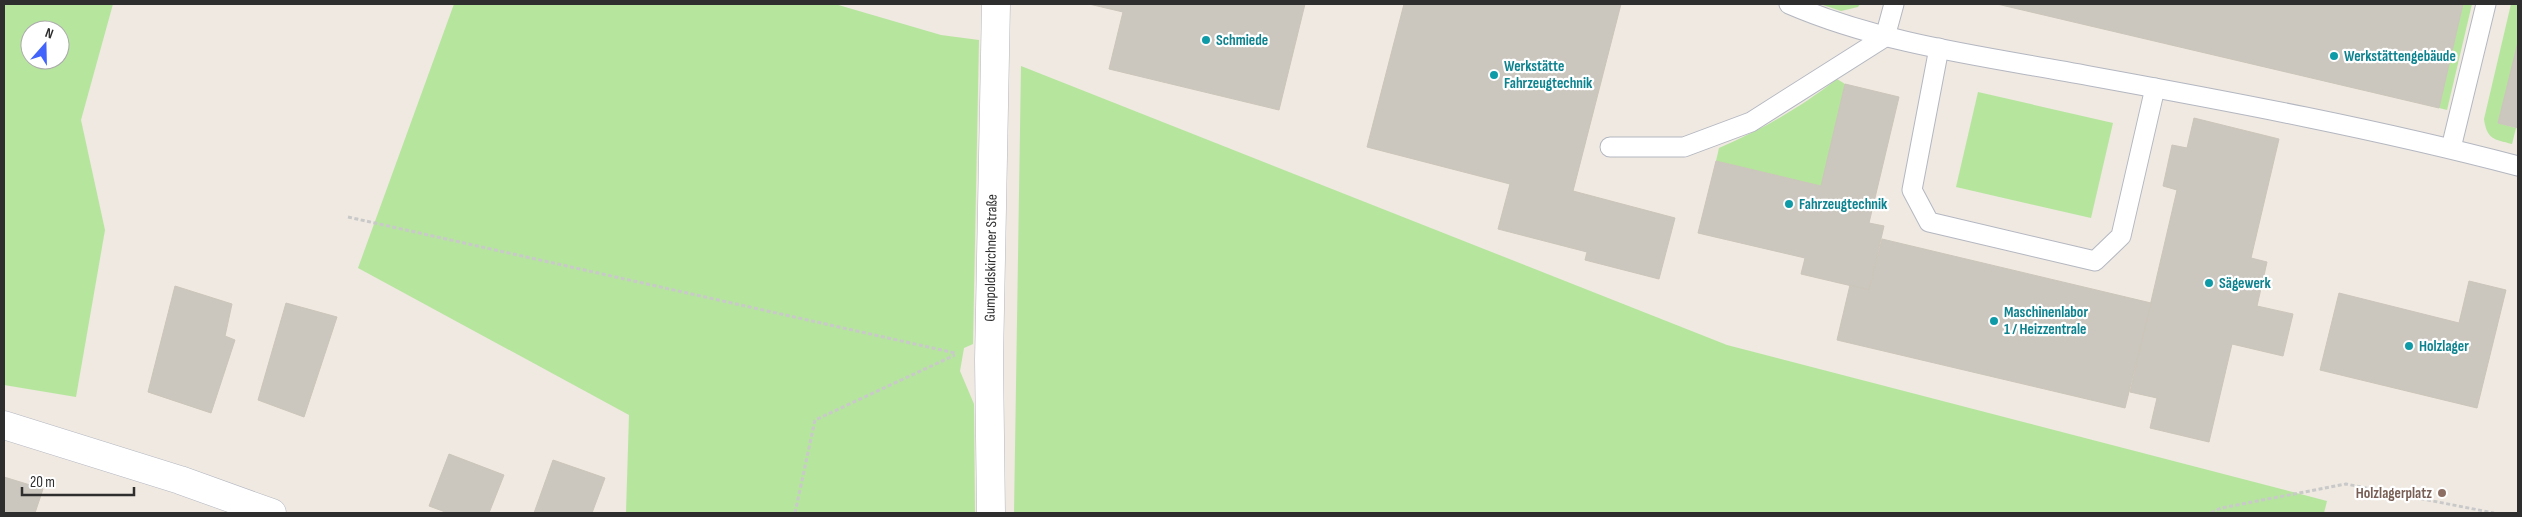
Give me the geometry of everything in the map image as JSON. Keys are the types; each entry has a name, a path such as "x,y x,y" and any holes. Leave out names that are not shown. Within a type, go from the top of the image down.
{"main road":[{"name":"Gumpoldskirchner Straße","path":"991,513 989,360 996,4"},
{"path":"4,425 180,480 272,513"}],"lane":[{"path":"1789,4 1829,21 1885,37 2155,88 2451,148 2518,166"},
{"path":"1610,146 1684,147 1751,122 1885,37 1894,4"},
{"path":"2451,148 2486,4"},
{"path":"1939,48 1912,190 1928,222 2095,261 2121,236 2155,88"}],"path":[{"path":"348,217 957,354 815,420 795,513"},
{"path":"2211,513 2221,508 2346,484 2494,513"}],"green space":[{"path":"4,4 113,4 81,120 105,230 76,397 4,385"},
{"path":"454,4 835,4 941,35 979,40 973,344 964,348 960,371 974,404 975,513 626,513 629,415 358,268"},
{"path":"1820,4 1860,4 1858,7 1841,11"},
{"path":"2463,4 2472,4 2447,110 2439,108"},
{"path":"2511,4 2518,4 2518,42 2498,123 2516,128 2512,144 2492,138 2487,131 2484,119"},
{"path":"1021,66 1727,345 2327,501 2324,513 1014,513"},
{"path":"1837,79 1845,84 1821,186 1716,161 1719,148 1780,118"},
{"path":"1978,92 2113,123 2091,218 1956,187"}],"building":[{"name":"Schmiede","path":"1089,4 1305,4 1279,110 1109,69 1123,12"},
{"name":"Werkstätte Fahrzeugtechnik","path":"1404,4 1621,4 1573,191 1675,218 1659,279 1585,260 1587,252 1498,229 1510,184 1367,147"},
{"name":"Werkstättengebäude","path":"1997,4 2463,4 2439,108"},
{"path":"2518,42 2518,128 2498,123"},
{"name":"Fahrzeugtechnik","path":"1845,84 1899,97 1869,223 1884,226 1869,290 1801,274 1805,258 1698,233 1716,161 1821,186"},
{"name":"Sägewerk","path":"2194,118 2279,139 2251,258 2267,262 2257,306 2293,314 2283,356 2232,344 2209,442 2150,428 2157,398 2130,392 2177,190 2163,186 2172,145 2187,148"},
{"name":"Maschinenlabor 1 / Heizzentrale","path":"1882,239 2151,303 2125,408 1837,340 1850,285 1869,290"},
{"name":"Holzlager","path":"2469,281 2506,290 2477,408 2320,370 2339,293 2459,323"},
{"path":"175,286 232,304 225,336 235,340 211,413 148,392"},
{"path":"286,303 337,317 304,417 258,400"},
{"path":"449,454 504,475 489,513 448,513 429,506"},
{"path":"553,460 605,478 592,513 534,513"},
{"path":"4,477 43,489 35,513 4,513"}],"place":[{"name":"Schmiede","path":"1206,40"},
{"name":"Werkstättengebäude","path":"2334,56"},
{"name":"Werkstätte Fahrzeugtechnik","path":"1494,75"},
{"name":"Fahrzeugtechnik","path":"1789,204"},
{"name":"Sägewerk","path":"2209,283"},
{"name":"Maschinenlabor 1 / Heizzentrale","path":"1994,321"},
{"name":"Holzlager","path":"2409,346"},
{"name":"Holzlagerplatz","path":"2442,493"}]}
